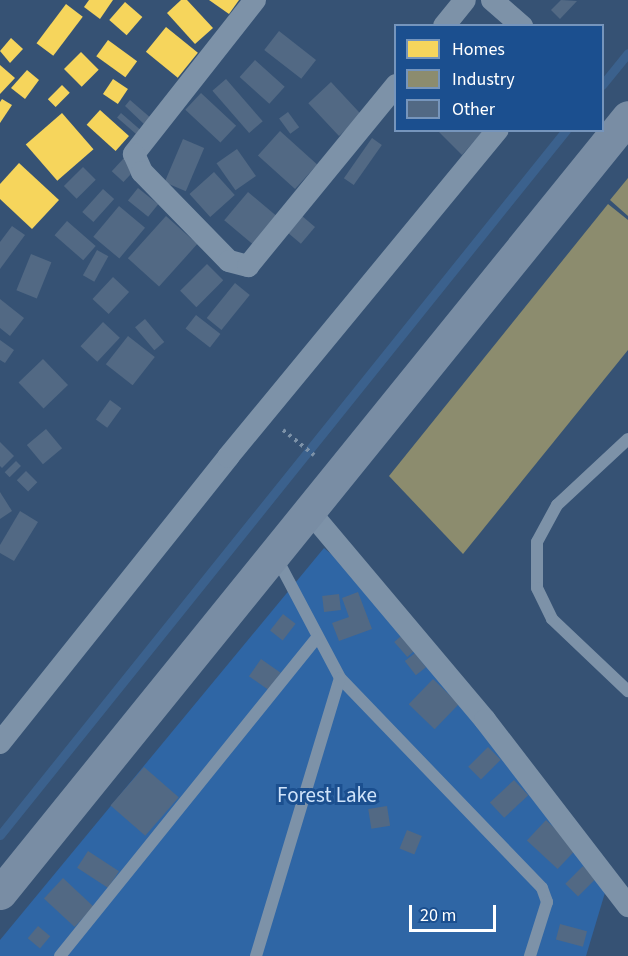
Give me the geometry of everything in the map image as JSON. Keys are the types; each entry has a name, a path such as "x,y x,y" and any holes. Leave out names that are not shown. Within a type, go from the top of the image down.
{"street":[{"path":"255,0 134,154 142,172 229,261 248,266 394,87"},
{"path":"446,24 465,0"},
{"path":"492,0 520,24"},
{"path":"0,893 628,117"},
{"path":"0,743 228,457 496,132"},
{"path":"310,512 485,720 628,906"}],"lane":[{"path":"628,439 557,505 537,542 537,588 552,619 628,691"},
{"path":"275,554 340,678 542,888 547,902 530,956"},
{"path":"60,956 317,638"},
{"path":"256,956 340,678"}],"path":[{"path":"276,424 316,457"}],"green space":[{"name":"Forest Lake","path":"324,548 367,584 607,886 586,956 0,956 0,940"}],"building: Homes":[{"path":"89,0 113,0 100,19 84,7"},
{"path":"181,0 187,0 213,28 195,44 167,13"},
{"path":"209,0 239,0 229,14"},
{"path":"125,2 142,17 127,35 109,20"},
{"path":"66,4 83,17 53,56 37,43"},
{"path":"166,27 198,53 178,78 146,52"},
{"path":"11,38 23,49 10,63 0,51"},
{"path":"108,40 137,61 125,77 96,56"},
{"path":"81,52 99,70 82,87 64,69"},
{"path":"0,65 15,78 0,94"},
{"path":"27,70 39,80 25,99 11,88"},
{"path":"113,79 128,89 118,104 103,94"},
{"path":"62,85 70,93 56,107 48,99"},
{"path":"2,99 12,105 0,123 0,102"},
{"path":"100,110 129,136 116,151 87,125"},
{"path":"62,113 93,149 57,181 26,144"},
{"path":"19,163 59,200 32,229 0,199 0,184"}],"building: Industry":[{"path":"628,178 628,216 610,200"},
{"path":"608,204 628,220 628,350 463,554 389,476"}],"building: Other":[{"path":"561,0 577,1 560,19 551,10"},
{"path":"279,31 316,60 301,79 264,50"},
{"path":"255,60 285,87 269,104 240,77"},
{"path":"226,79 263,121 249,133 212,91"},
{"path":"331,82 362,115 339,136 308,103"},
{"path":"201,93 236,126 220,143 185,110"},
{"path":"130,100 152,119 146,126 125,106"},
{"path":"288,112 299,127 290,134 279,118"},
{"path":"121,113 145,134 141,139 117,118"},
{"path":"280,131 317,164 295,189 258,156"},
{"path":"439,132 482,132 462,155"},
{"path":"372,138 382,145 354,185 344,178"},
{"path":"183,139 204,148 186,191 165,182"},
{"path":"237,149 256,176 235,190 217,163"},
{"path":"124,158 136,169 123,182 112,171"},
{"path":"83,167 96,180 77,199 64,186"},
{"path":"214,172 235,195 210,217 189,194"},
{"path":"138,188 158,204 148,217 128,200"},
{"path":"103,189 114,199 93,222 82,212"},
{"path":"248,192 279,218 255,246 224,220"},
{"path":"119,206 145,228 119,258 93,237"},
{"path":"166,216 197,244 159,286 128,258"},
{"path":"302,216 315,227 301,244 288,233"},
{"path":"67,221 96,246 83,260 55,235"},
{"path":"12,226 25,235 0,269 0,242"},
{"path":"97,250 108,256 94,282 83,275"},
{"path":"31,254 51,262 37,298 16,290"},
{"path":"207,264 223,280 196,307 180,291"},
{"path":"113,277 129,292 109,314 93,299"},
{"path":"235,283 250,295 221,330 207,318"},
{"path":"0,299 24,318 10,336 0,328"},
{"path":"196,315 220,334 210,347 186,328"},
{"path":"145,319 164,342 154,350 135,327"},
{"path":"103,322 120,338 97,362 80,346"},
{"path":"128,336 155,357 133,385 106,364"},
{"path":"0,340 14,350 5,363 0,360"},
{"path":"43,359 68,385 44,409 19,383"},
{"path":"110,400 121,408 107,428 96,419"},
{"path":"46,429 62,448 43,464 27,445"},
{"path":"0,442 14,456 2,468 0,466"},
{"path":"16,461 21,466 10,477 5,472"},
{"path":"26,471 37,482 28,492 17,480"},
{"path":"0,492 12,511 0,519"},
{"path":"20,511 38,522 14,561 0,553 0,545"},
{"path":"358,592 372,629 339,641 332,623 349,617 342,598"},
{"path":"339,594 341,610 324,612 322,596"},
{"path":"283,614 296,624 283,640 270,631"},
{"path":"401,636 414,651 407,657 394,642"},
{"path":"415,653 426,667 416,675 405,661"},
{"path":"261,659 281,673 269,690 249,676"},
{"path":"433,679 459,704 435,729 409,704"},
{"path":"488,747 501,760 481,780 468,767"},
{"path":"144,767 179,797 145,836 111,805"},
{"path":"514,780 528,795 504,818 490,803"},
{"path":"387,806 390,826 371,829 368,809"},
{"path":"546,820 577,849 558,869 527,840"},
{"path":"407,830 422,836 414,855 400,849"},
{"path":"88,851 119,871 108,888 77,868"},
{"path":"583,866 596,879 578,896 565,884"},
{"path":"63,878 94,907 75,927 44,898"},
{"path":"560,924 587,931 583,947 556,939"},
{"path":"38,926 50,936 40,949 28,938"}],"waterway":[{"path":"604,83 628,53"},
{"path":"0,835 564,132"}]}
